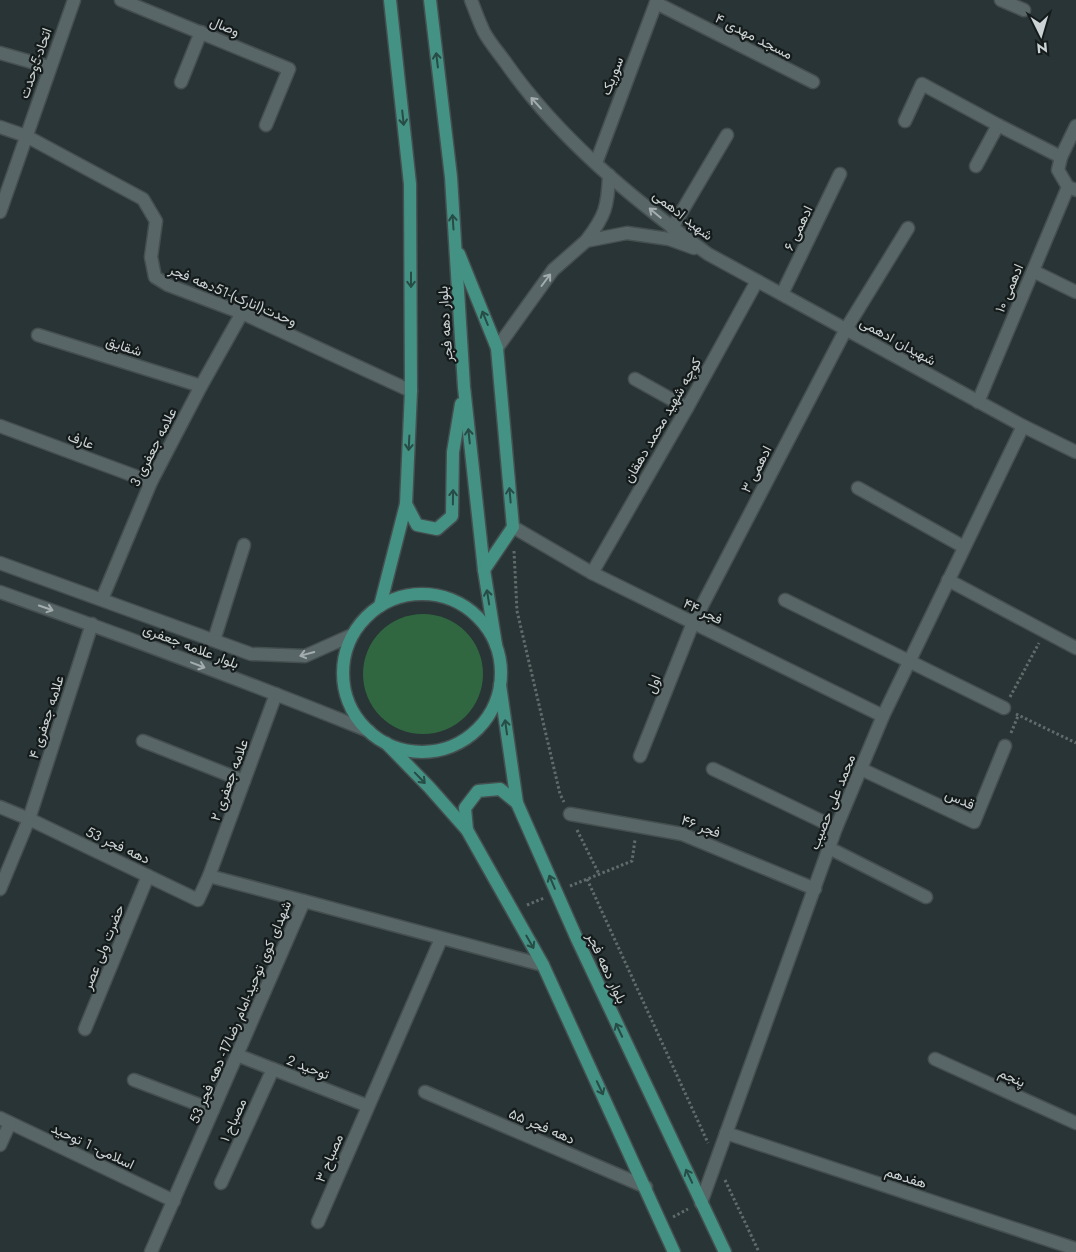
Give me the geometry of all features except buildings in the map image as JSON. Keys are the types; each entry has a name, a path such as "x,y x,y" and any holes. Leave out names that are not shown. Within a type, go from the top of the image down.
{"main road":[{"path":"380,606 406,504 411,391 410,184 390,0"},
{"name":"بلوار دهه فجر","path":"430,0 451,177 464,387 484,570 496,646"},
{"path":"455,242 496,348 513,527 484,570"},
{"path":"406,504 417,525 437,529 452,516 453,452 464,387"},
{"path":"386,743 406,750 420,751 448,747 467,737 482,723 494,706 500,686 501,665 496,646 487,628 474,613 457,602 438,595 418,594 398,597 380,606 364,619 352,635 344,655 343,676 346,697 355,716 369,732 386,743 467,830 512,912 544,965 646,1187 662,1223 671,1250"},
{"name":"بلوار دهه فجر","path":"500,686 518,803 577,940 725,1252"},
{"path":"467,830 465,808 478,792 500,789 518,803"}],"street":[{"name":"اتحاد-5وحدت","path":"0,212 49,67 74,0"},
{"name":"وصال","path":"121,0 289,69 266,125"},
{"name":"شهید ادهمی","path":"471,0 484,32 523,89 561,131 609,175 672,228 708,254"},
{"path":"1001,0 1024,10"},
{"name":"سوریک","path":"596,163 656,2"},
{"name":"مسجد مهدی ۴","path":"656,2 813,82"},
{"path":"181,82 202,32"},
{"path":"0,53 49,67"},
{"path":"905,121 922,84 1061,157"},
{"path":"976,166 998,125"},
{"path":"1072,188 1058,170 1061,157 1076,126"},
{"name":"وحدت(انارک)-51دهه فجر","path":"0,127 26,136 143,199 156,221 151,257 155,277 168,285 242,314 411,391"},
{"path":"672,228 727,135"},
{"name":"ادهمی ۶","path":"782,294 840,174"},
{"path":"496,348 553,270 586,241 601,222 608,199 609,175"},
{"name":"ادهمی ۱۰","path":"978,402 1033,271 1072,188"},
{"name":"ادهمی ۳","path":"693,623 846,329 908,228"},
{"name":"شهید ادهمی","path":"586,241 627,233 669,239 708,254"},
{"name":"شهیدان ادهمی","path":"708,254 978,402 1076,452"},
{"path":"1033,271 1076,292"},
{"name":"کوچه شهید محمد دهقان","path":"592,573 687,408 757,281"},
{"name":"علامه جعفری 3","path":"102,600 151,482 201,386 242,314"},
{"name":"شقایق","path":"38,335 201,386"},
{"path":"635,379 687,408"},
{"name":"عارف","path":"0,426 151,482"},
{"name":"محمد علی حصیب","path":"701,1202 836,828 883,716 1023,426"},
{"path":"858,488 964,547"},
{"name":"فجر ۴۴","path":"513,527 592,573 883,716"},
{"path":"214,640 244,545"},
{"name":"بلوار علامه جعفری","path":"0,563 251,654 305,656 352,635"},
{"path":"948,580 1076,648"},
{"name":"بلوار علامه جعفری","path":"0,592 92,624 276,694 369,732"},
{"path":"786,600 1004,708"},
{"name":"اول","path":"640,756 693,623"},
{"name":"علامه جعفری ۴","path":"0,889 29,819 92,624"},
{"name":"علامه جعفری ۲","path":"209,876 276,694"},
{"path":"143,741 244,781"},
{"name":"قدس","path":"861,769 974,822 1005,746"},
{"path":"713,769 836,828"},
{"name":"دهه فجر 53","path":"0,807 198,900 209,876"},
{"name":"فجر ۴۶","path":"570,814 682,834 815,889"},
{"path":"829,848 926,897"},
{"name":"حضرت ولی عصر","path":"85,1029 148,876"},
{"path":"209,876 304,901"},
{"name":"شهدای کوی توحید-امام رضا17- دهه فجر 53","path":"151,1252 304,901 544,965"},
{"name":"مصباح ۳","path":"318,1222 441,939"},
{"name":"توحید 2","path":"237,1055 368,1106"},
{"name":"پنجم","path":"935,1059 1076,1123"},
{"name":"مصباح ۱","path":"221,1183 273,1069"},
{"path":"134,1080 213,1110"},
{"name":"دهه فجر ۵۵","path":"425,1092 646,1187"},
{"path":"0,1145 5,1120"},
{"name":"اسلامی- 1 توحید","path":"5,1120 174,1201"},
{"name":"هفدهم","path":"726,1133 1076,1249"}],"path":[{"path":"513,527 517,611 560,794 599,874"},
{"path":"1045,631 1004,708 1076,743"},
{"path":"1005,746 1018,715"},
{"path":"512,912 632,861 637,825"},
{"path":"587,879 759,1252"},
{"path":"662,1223 701,1202"}],"green space":[{"path":"423,614 446,618 466,631 479,651 483,674 479,697 466,717 446,730 423,734 400,730 380,717 367,697 363,674 367,651 380,631 400,618"}]}
